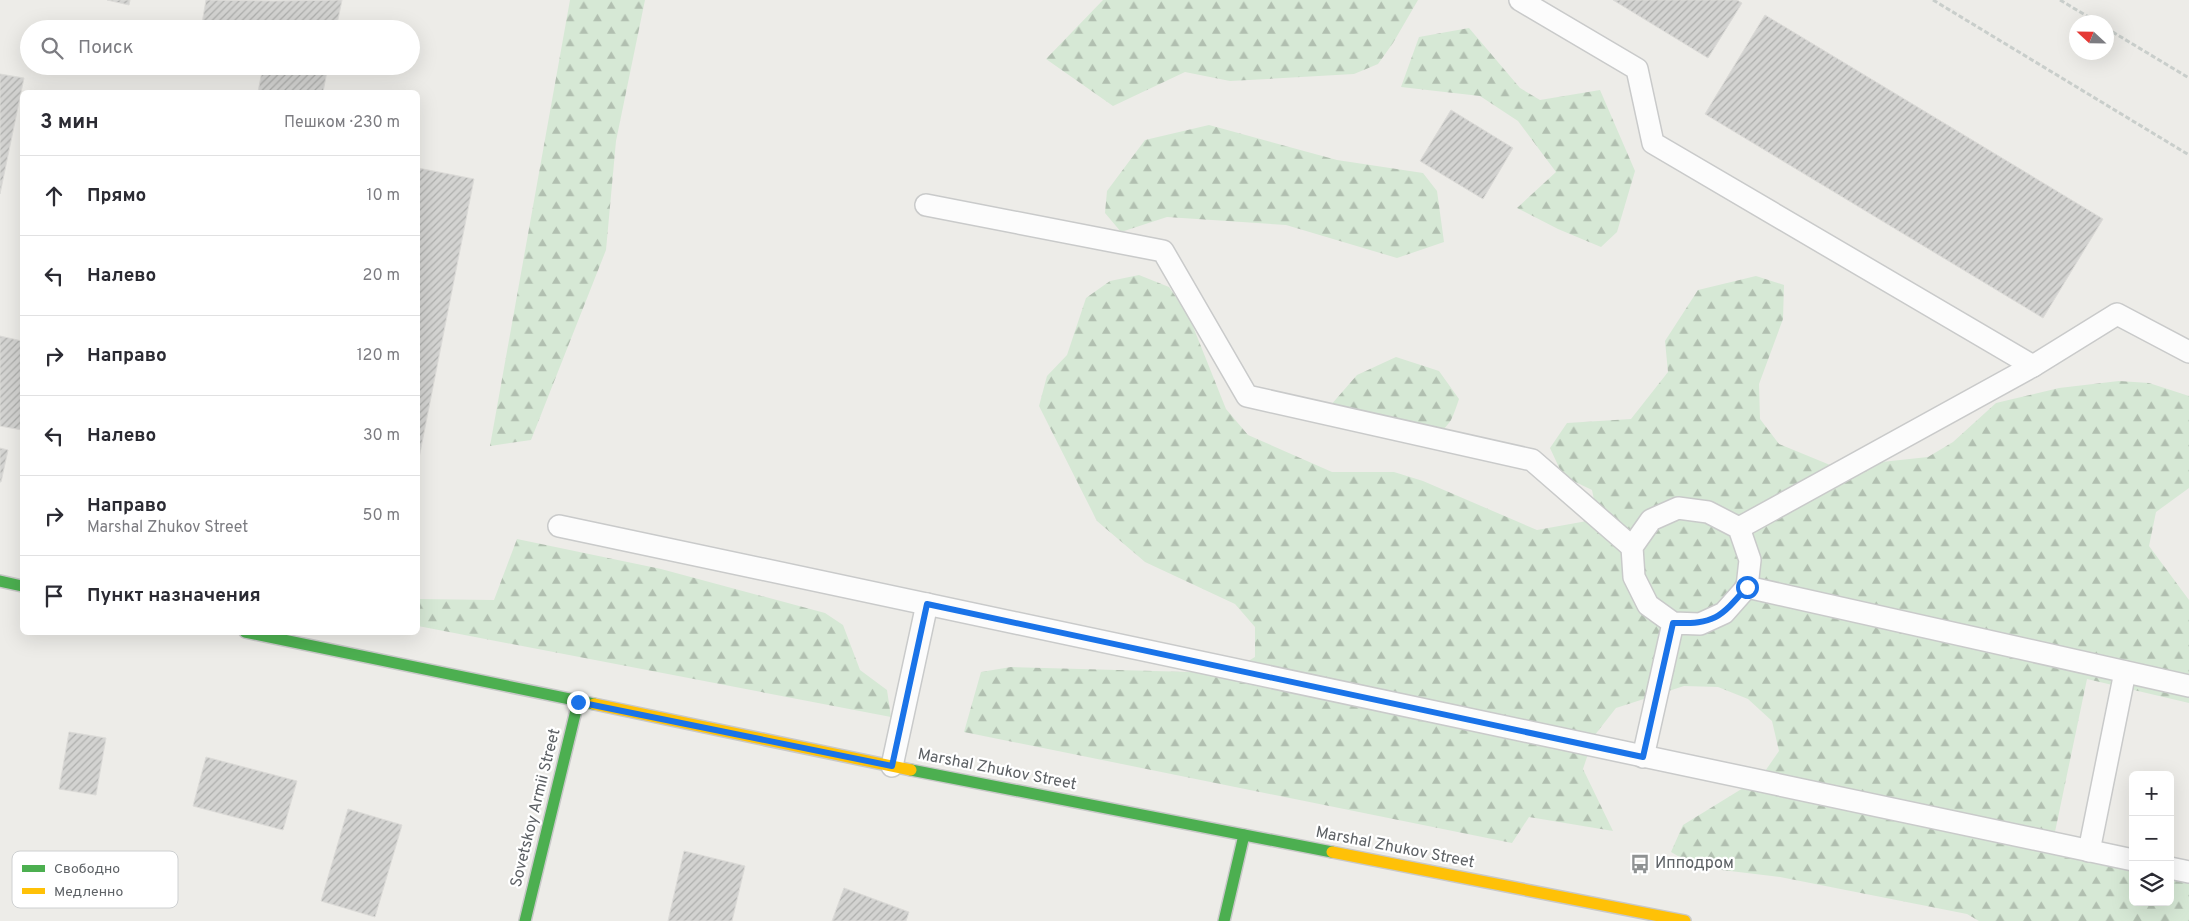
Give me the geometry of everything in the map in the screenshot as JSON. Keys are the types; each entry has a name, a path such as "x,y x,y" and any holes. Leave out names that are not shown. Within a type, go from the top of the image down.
{"main road":[{"path":"0,581 20,586"},
{"name":"Marshal Zhukov Street","path":"259,635 892,766 1685,921"},
{"name":"Sovetskoy Armii Street","path":"525,921 578,702"},
{"path":"1224,921 1244,835"}],"lane":[{"path":"1520,0 1637,69 1653,143 2033,366"},
{"path":"926,204 1163,251 1247,396 1532,460 1632,547"},
{"path":"1738,528 2033,366 2117,314 2189,352"},
{"path":"1678,508 1708,512 1738,528 1750,560 1747,587 1724,613 1700,624 1673,623 1648,605 1634,577 1632,547 1651,520 1678,508"},
{"path":"560,526 2129,859"},
{"path":"1747,587 2189,686"},
{"path":"892,766 927,604"},
{"path":"1643,757 1673,623"},
{"path":"2089,851 2125,672"},
{"path":"2174,869 2189,872"}],"path":[{"path":"1932,0 2189,155"},
{"path":"2060,0 2085,15"},
{"path":"2114,33 2189,78"}],"green space":[{"path":"570,0 645,0 616,141 606,250 531,440 490,446"},
{"path":"1103,0 1418,0 1393,43 1378,64 1354,74 1230,81 1185,72 1113,106 1046,59"},
{"path":"1469,28 1520,88 1540,100 1600,90 1635,171 1617,232 1601,247 1558,229 1517,208 1556,172 1518,121 1480,96 1401,87 1419,37"},
{"path":"1209,125 1337,160 1423,173 1437,191 1444,242 1397,258 1286,225 1167,217 1121,232 1105,213 1107,191 1145,140"},
{"path":"1139,275 1169,287 1188,314 1226,409 1248,435 1332,472 1394,472 1423,481 1537,530 1598,519 1592,490 1563,476 1550,448 1567,423 1631,419 1668,372 1665,341 1698,290 1756,276 1784,285 1783,319 1759,384 1760,419 1779,444 1835,467 1928,457 1953,442 1996,403 2059,388 2119,381 2149,383 2189,396 2189,488 2156,512 2149,546 2189,600 2189,703 2087,679 2051,851 2129,868 2129,906 2174,906 2174,878 2189,881 2189,921 1979,921 1967,914 1780,877 1697,867 1671,852 1683,825 1761,777 1779,751 1772,721 1748,699 1718,687 1684,686 1616,708 1594,736 1583,769 1613,831 1529,817 1512,843 964,732 981,672 1011,667 1228,673 1255,657 1255,627 1235,604 1145,562 1097,521 1039,406 1047,376 1067,355 1086,298 1110,281"},
{"path":"1396,357 1439,371 1459,399 1451,420 1441,431 1428,438 1413,440 1381,438 1336,427 1330,406 1357,375"},
{"path":"517,539 661,569 825,613 843,625 860,670 887,690 891,717 420,626 420,599 494,600"}],"building":[{"path":"107,0 130,0 129,5"},
{"path":"206,0 342,0 338,20 203,20"},
{"path":"1613,0 1737,0 1742,3 1708,58"},
{"path":"1765,15 2103,219 2043,318 1705,114"},
{"path":"0,74 24,78 0,194"},
{"path":"261,75 326,75 323,90 258,90"},
{"path":"1451,110 1513,148 1483,199 1420,161"},
{"path":"420,168 474,179 420,453"},
{"path":"0,336 20,341 20,430 0,426"},
{"path":"0,448 8,450 1,482 0,482"},
{"path":"69,732 106,738 96,795 59,789"},
{"path":"206,757 297,781 283,830 193,806"},
{"path":"348,809 402,825 375,917 321,901"},
{"path":"684,851 745,866 732,921 668,921"},
{"path":"844,888 909,912 906,921 832,921"}],"traffic: fast":[{"path":"0,581 20,586"},
{"path":"260,635 594,704"},
{"path":"525,921 578,702"},
{"path":"911,770 1332,852"},
{"path":"1224,921 1244,835"}],"traffic: slow":[{"path":"594,704 911,770"},
{"path":"1332,852 1685,921"}],"place":[{"name":"Ипподром","path":"1640,864"}],"route":[{"path":"578,702 892,766 927,604 1643,757 1673,623 1700,624 1724,613 1747,587"}]}
